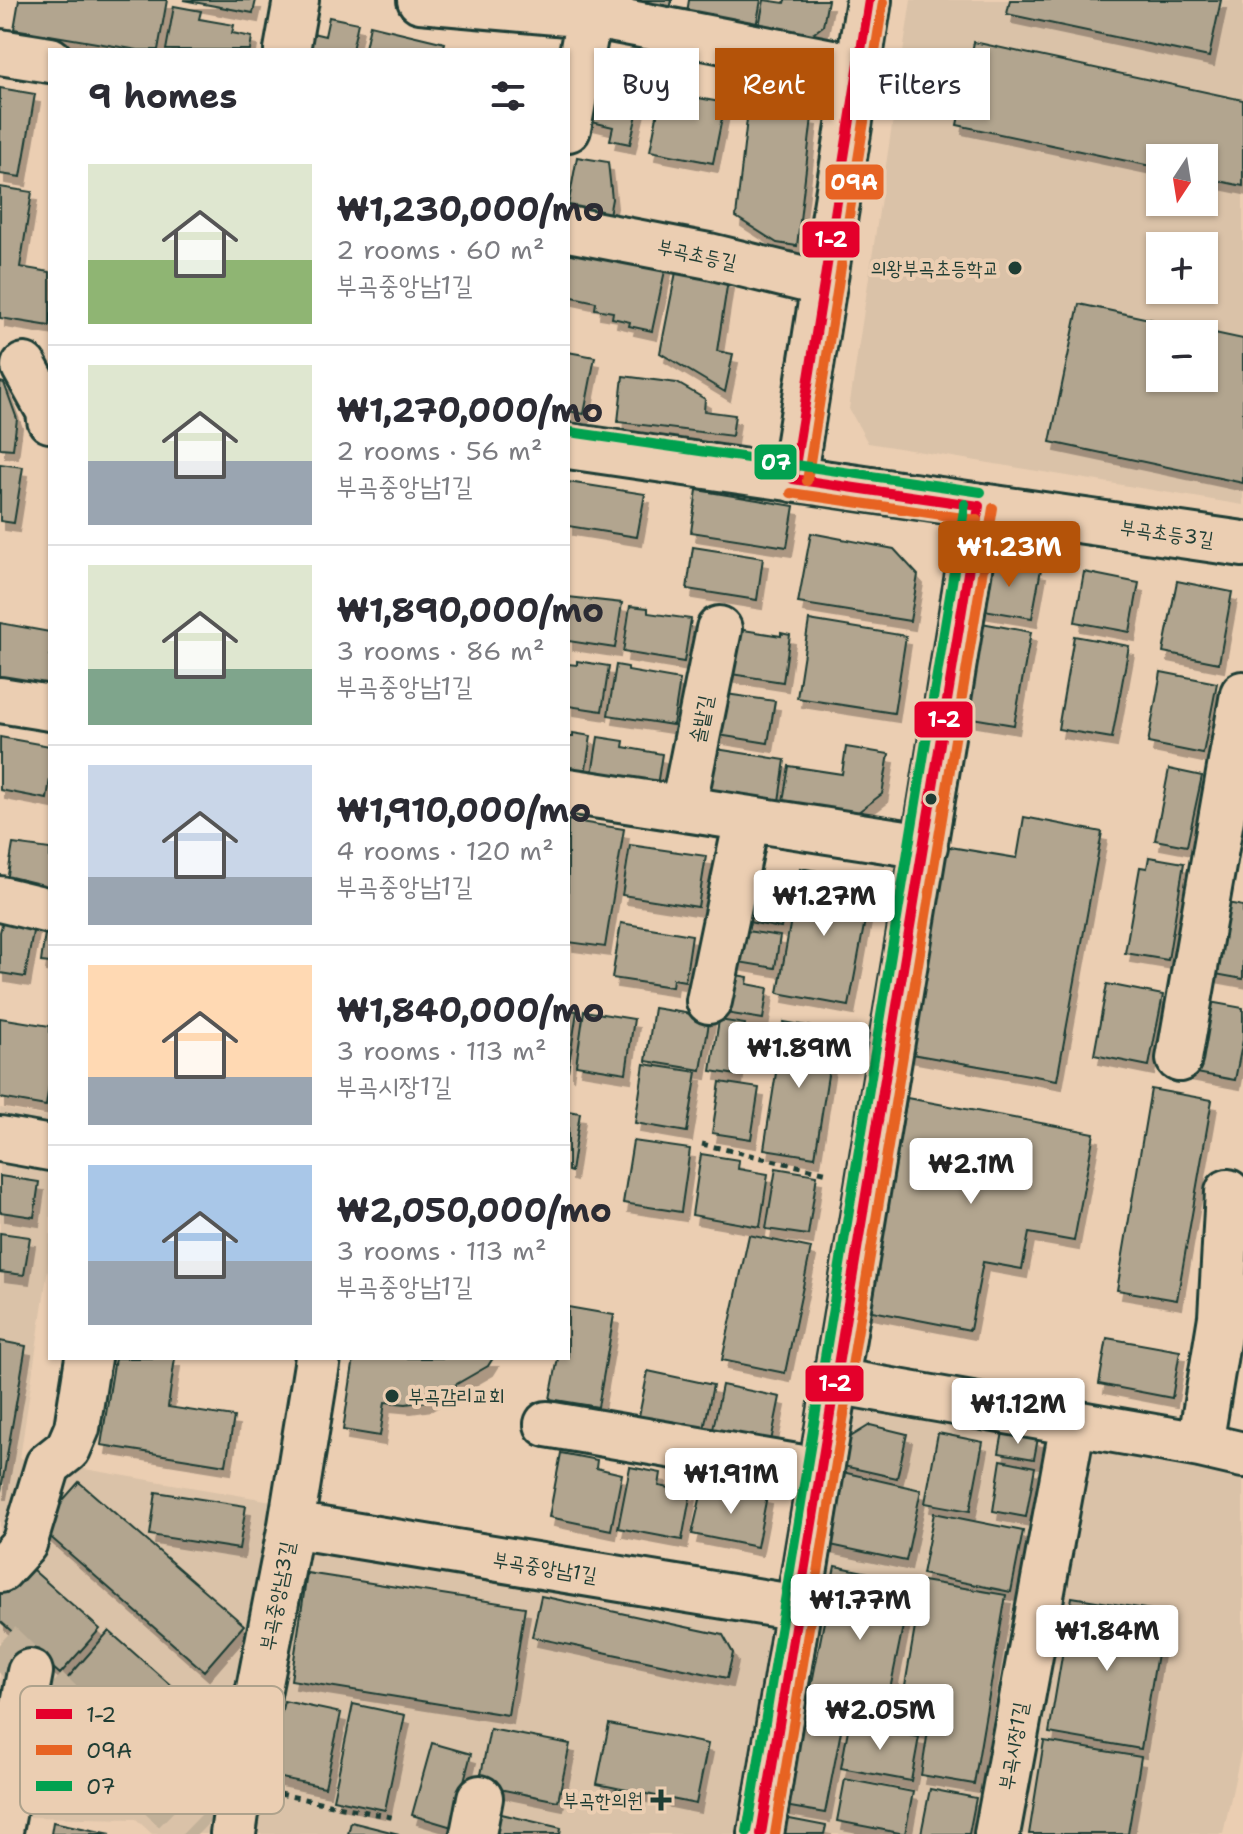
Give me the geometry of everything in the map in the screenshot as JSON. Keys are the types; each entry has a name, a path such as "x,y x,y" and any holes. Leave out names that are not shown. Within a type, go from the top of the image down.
{"street":[{"path":"287,48 296,0"},
{"path":"420,0 591,8 850,65"},
{"path":"861,48 869,0"},
{"path":"570,118 591,8"},
{"path":"0,52 48,60"},
{"path":"793,479 850,118"},
{"name":"부곡초등길","path":"570,229 709,256 824,284"},
{"path":"25,366 48,409"},
{"name":"부곡초등3길","path":"570,446 1243,544"},
{"path":"761,1834 979,506"},
{"name":"솔밭길","path":"683,808 719,629"},
{"path":"1179,1059 1243,694"},
{"path":"0,700 48,708"},
{"path":"570,791 925,846"},
{"path":"709,1001 747,819"},
{"path":"0,899 48,911"},
{"path":"0,1139 48,1148"},
{"path":"1200,1445 1221,1317 1228,1192"},
{"path":"0,1570 24,1544 48,1465 68,1449 77,1428 88,1360"},
{"name":"부곡중앙남3길","path":"260,1686 291,1525 318,1360"},
{"path":"835,1381 1243,1455"},
{"name":"부곡시장1길","path":"997,1834 1073,1423"},
{"path":"547,1424 820,1471"},
{"name":"부곡중앙남1길","path":"291,1525 798,1608"},
{"path":"27,1686 30,1672"},
{"path":"0,1831 20,1725"},
{"name":"부곡중앙남3길","path":"233,1834 236,1814"}],"path":[{"path":"702,1144 868,1182"},
{"path":"284,1795 396,1818"}],"shaded area":[{"name":"의왕부곡초등학교","path":"911,0 1243,0 1243,505 868,443 849,409 893,120 990,120 990,48 904,48"},
{"path":"0,1108 48,1117 48,1269 20,1458 272,1501 269,1533 299,1543 718,1619 802,1630 848,1396 1243,1468 1243,1742 1223,1834 152,1834 136,1819 29,1817 28,1814 284,1814 284,1686 20,1686 20,1792 4,1747 0,1746"}],"building":[{"path":"19,0 167,0 158,48 126,48 14,29"},
{"path":"183,0 256,0 253,13"},
{"path":"604,0 672,0 667,24"},
{"path":"689,0 761,0 755,32 686,19"},
{"path":"764,0 784,3 785,0 828,0 823,26 800,44 757,37"},
{"path":"1010,0 1221,0 1209,57 1007,14"},
{"path":"174,6 201,11 199,19 234,25 232,33 252,37 250,48 166,48"},
{"path":"329,17 358,23 352,48 300,48 304,31 325,36"},
{"path":"370,25 445,43 444,48 365,48"},
{"path":"974,42 1243,100 1243,186 1218,181 1218,144 1146,144 1146,165 957,125 958,120 990,120 990,48 973,48"},
{"path":"0,88 35,94 21,177 0,174"},
{"path":"594,94 594,120 636,120 630,144 610,140 613,127 588,121"},
{"path":"699,98 715,101 715,120 722,120 713,163 650,151 656,120 699,120"},
{"path":"747,120 812,120 797,246 777,243 736,217"},
{"path":"577,157 608,162 612,199 606,231 570,224 570,195"},
{"path":"0,187 32,192 20,267 48,272 48,326 0,318"},
{"path":"570,245 666,266 652,331 612,318 613,312 595,309 596,302 570,296"},
{"path":"676,272 728,280 717,351 733,354 725,392 660,353"},
{"path":"1079,304 1154,320 1146,320 1146,392 1218,392 1218,334 1243,339 1243,483 1050,442"},
{"path":"570,352 595,357 584,414 570,411"},
{"path":"623,376 677,383 705,399 704,411 735,415 732,436 618,422"},
{"path":"0,382 4,383 17,419 13,449 0,448"},
{"path":"0,464 23,467 14,523 0,521"},
{"path":"570,482 645,494 637,537 570,526"},
{"path":"697,490 794,506 787,547 691,532"},
{"path":"811,533 894,549 918,575 910,621 798,603"},
{"path":"693,547 763,558 757,600 687,589"},
{"path":"986,560 1041,569 1032,618 978,609"},
{"path":"1084,572 1139,583 1130,632 1075,622"},
{"path":"1177,581 1232,592 1219,663 1163,652"},
{"path":"570,597 622,603 615,648 570,641"},
{"path":"630,606 648,608 648,613 691,619 684,662 623,652"},
{"path":"809,620 906,636 894,713 797,698"},
{"path":"976,622 1031,632 1014,725 960,716"},
{"path":"0,623 48,632 48,684 0,677"},
{"path":"725,627 790,635 783,682 718,672"},
{"path":"1074,636 1129,646 1112,738 1058,729"},
{"path":"577,661 609,666 602,711 570,706 570,664 577,665"},
{"path":"616,665 628,667 628,671 680,680 673,725 608,715"},
{"path":"1161,672 1217,683 1203,754 1148,743"},
{"path":"712,692 775,701 768,743 706,733"},
{"path":"573,733 591,736 584,781 570,779 570,737"},
{"path":"0,737 48,746 47,799 0,790"},
{"path":"598,737 624,741 623,747 662,754 656,792 591,781"},
{"path":"846,747 889,754 882,794 849,819 782,807 789,766 842,774"},
{"path":"710,748 785,760 778,808 702,796"},
{"path":"1169,769 1202,776 1187,846 1155,840"},
{"path":"1024,817 1102,832 1057,1080 906,1053 944,846 1017,858"},
{"path":"570,820 624,829 605,947 570,942"},
{"path":"13,844 48,849 48,893 6,887"},
{"path":"630,845 706,856 698,907 622,895"},
{"path":"1149,857 1184,863 1168,960 1125,953 1140,867 1147,868"},
{"path":"800,868 846,876 868,904 849,1006 778,993"},
{"path":"741,871 790,880 781,928 732,919"},
{"path":"1212,900 1243,906 1243,979 1199,971"},
{"path":"3,921 34,926 25,977 0,973"},
{"path":"621,923 692,935 685,981 673,979 672,987 612,978"},
{"path":"46,926 48,963 41,962"},
{"path":"727,928 780,936 775,968 721,959"},
{"path":"719,972 748,977 747,984 768,988 763,1019 713,1011"},
{"path":"1107,984 1163,995 1149,1066 1094,1055"},
{"path":"1193,999 1243,1008 1243,1040 1235,1080 1180,1070"},
{"path":"654,1008 710,1017 701,1070 646,1061"},
{"path":"570,1010 577,1011 570,1058"},
{"path":"584,1011 634,1019 626,1073 576,1065"},
{"path":"0,1018 48,1026 46,1106 0,1098"},
{"path":"719,1020 745,1024 737,1075 711,1071"},
{"path":"784,1022 835,1031 815,1157 764,1149"},
{"path":"644,1064 697,1072 687,1132 635,1123"},
{"path":"720,1082 759,1088 751,1139 712,1133"},
{"path":"1151,1089 1212,1100 1177,1300 1117,1290"},
{"path":"907,1098 1094,1133 1074,1241 1029,1233 1022,1269 983,1262 970,1330 867,1310"},
{"path":"570,1111 580,1113 570,1172"},
{"path":"633,1141 690,1149 681,1212 623,1203"},
{"path":"701,1154 739,1160 738,1169 768,1174 760,1227 692,1215"},
{"path":"776,1168 817,1175 808,1235 766,1229"},
{"path":"0,1176 39,1182 34,1217 0,1212"},
{"path":"0,1233 30,1237 24,1275 0,1272"},
{"path":"749,1235 811,1248 785,1373 722,1360"},
{"path":"570,1307 614,1315 598,1407 550,1399 558,1360 570,1360"},
{"path":"1107,1338 1180,1351 1172,1398 1099,1384"},
{"path":"0,1341 26,1346 1,1490 0,1490"},
{"path":"115,1360 175,1360 168,1407 234,1417 226,1465 101,1445"},
{"name":"부곡감리교회","path":"354,1360 492,1360 488,1366 427,1401 406,1404 385,1402 380,1436 343,1430"},
{"path":"648,1371 713,1385 704,1429 639,1416"},
{"path":"722,1385 780,1397 769,1451 711,1439"},
{"path":"870,1425 907,1434 897,1478 839,1465 844,1441"},
{"path":"1003,1432 1038,1438 1034,1459 999,1453"},
{"path":"938,1433 983,1442 970,1511 925,1503"},
{"path":"561,1453 597,1460 596,1468 622,1474 611,1530 549,1517"},
{"path":"1001,1460 1035,1467 1026,1517 993,1511"},
{"path":"630,1467 661,1473 659,1486 691,1492 682,1540 618,1528"},
{"path":"838,1471 921,1490 906,1561 821,1543"},
{"path":"79,1482 244,1625 204,1671 39,1527"},
{"path":"722,1487 767,1496 757,1547 692,1534 702,1491 720,1495"},
{"path":"156,1492 246,1506 239,1549 150,1535"},
{"path":"934,1513 1023,1531 1011,1592 922,1574"},
{"path":"25,1563 100,1629 60,1674 0,1621 0,1592"},
{"path":"835,1566 912,1582 884,1719 808,1703"},
{"path":"307,1573 525,1607 508,1715 291,1680"},
{"path":"923,1581 1006,1595 974,1784 921,1775 928,1731 898,1726"},
{"path":"541,1596 723,1635 733,1653 727,1678 532,1637"},
{"path":"1072,1597 1164,1612 1141,1749 1049,1733"},
{"path":"109,1631 172,1686 73,1686 66,1680"},
{"path":"284,1701 341,1713 325,1787 284,1779"},
{"path":"353,1704 405,1715 385,1810 333,1799"},
{"path":"789,1721 841,1731 825,1813 773,1804"},
{"path":"609,1724 708,1744 696,1804 597,1784"},
{"path":"849,1724 919,1737 911,1781 841,1768"},
{"path":"490,1729 570,1744 558,1801 479,1785"},
{"path":"1044,1741 1141,1757 1128,1834 1029,1834"},
{"path":"432,1743 471,1754 452,1827 412,1815"},
{"path":"845,1779 913,1792 905,1834 837,1821"},
{"path":"930,1789 976,1798 969,1834 921,1834"},
{"path":"493,1812 561,1828 560,1834 488,1834"},
{"path":"774,1816 826,1826 824,1834 770,1834"},
{"path":"53,1822 111,1834 51,1834"},
{"path":"351,1822 399,1834 348,1834"}],"tunnel":[{"path":"0,1643 45,1686"},
{"path":"177,1814 198,1834"}],"transit line":[{"name":"1-2","path":"793,479 869,0"},
{"name":"09A","path":"807,481 883,2"},
{"name":"07","path":"570,432 981,492"},
{"name":"1-2","path":"793,479 979,506"},
{"name":"09A","path":"791,493 977,520"},
{"name":"07","path":"747,1832 965,504"},
{"name":"1-2","path":"761,1834 979,506"},
{"name":"09A","path":"775,1834 993,508"}],"place":[{"name":"의왕부곡초등학교","path":"1015,268"},
{"name":"부곡감리교회","path":"392,1396"},
{"name":"부곡한의원","path":"661,1800"}]}
